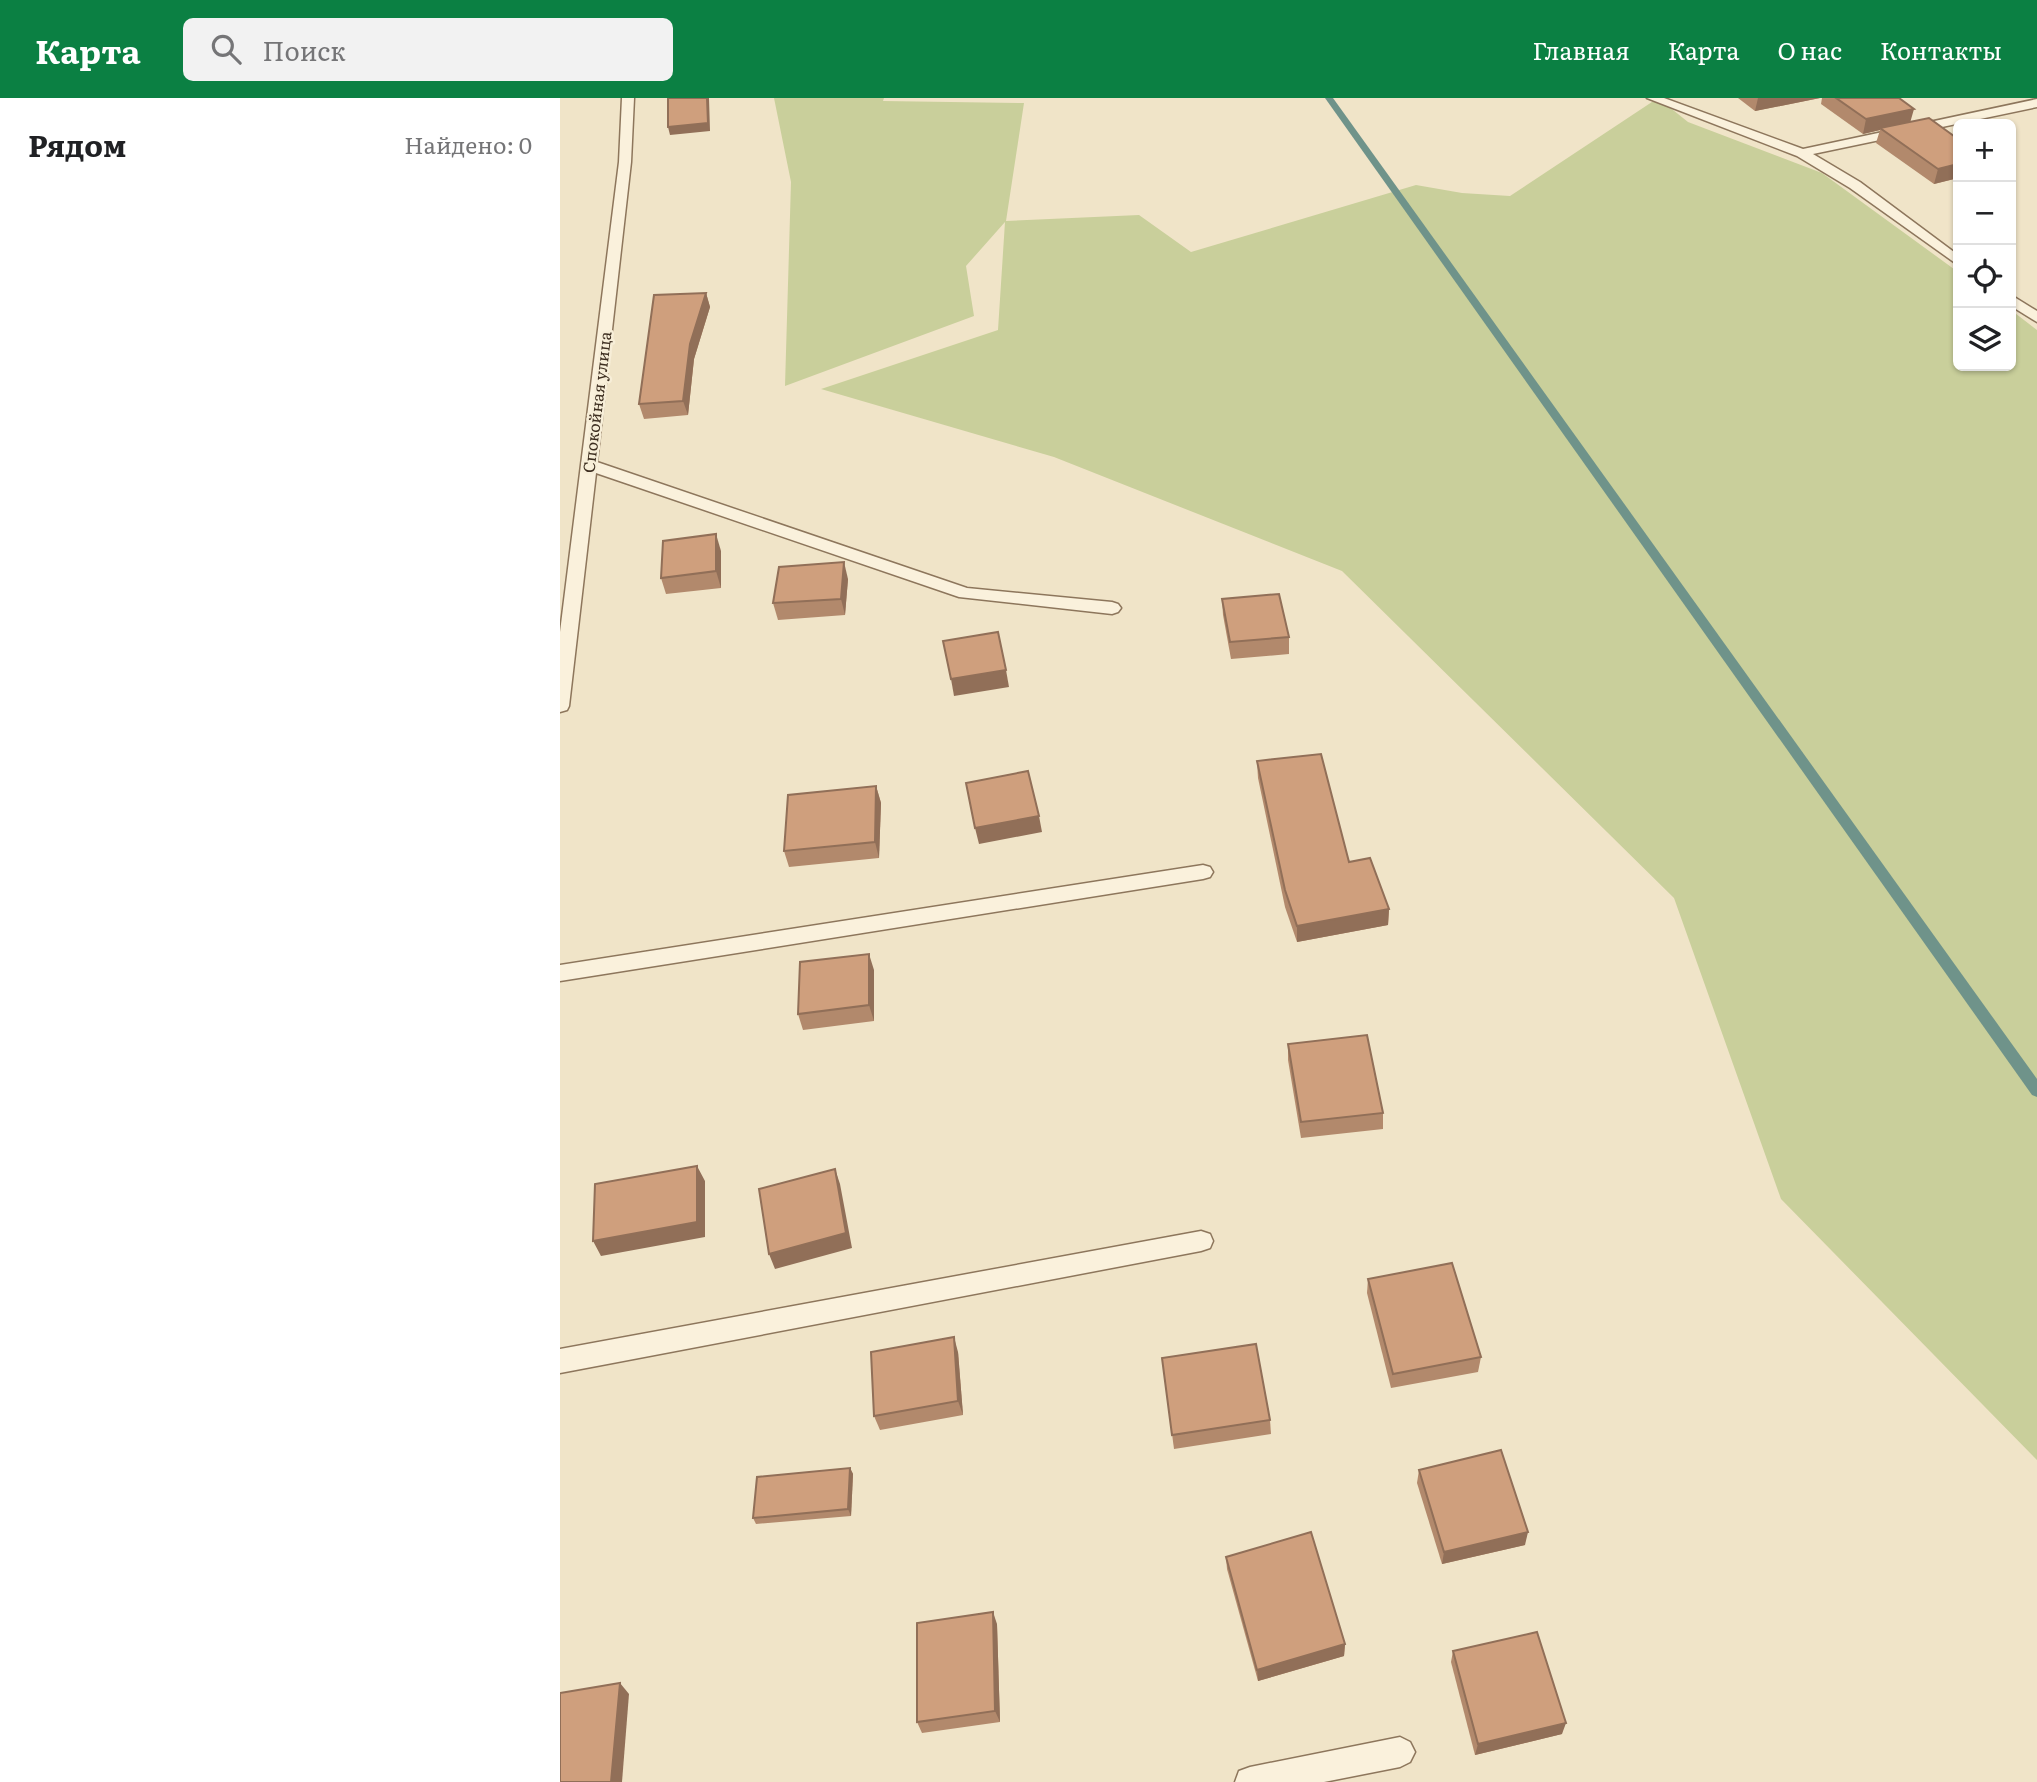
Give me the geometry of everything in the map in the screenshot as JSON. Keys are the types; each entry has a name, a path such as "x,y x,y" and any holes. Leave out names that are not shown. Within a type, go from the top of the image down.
{"lane":[{"name":"Спокойная улица","path":"560,706 625,162 628,98"},
{"path":"1653,98 1802,153 1855,185 1953,257"},
{"path":"1802,153 2037,103"},
{"path":"2016,303 2037,318"},
{"path":"589,465 965,593 1112,608"},
{"path":"560,973 1203,872"},
{"path":"560,1361 1201,1241"},
{"path":"1250,1782 1400,1752"}],"green space":[{"path":"774,98 884,98 883,101 1024,103 1006,221 1139,215 1191,252 1416,185 1462,193 1510,196 1658,98 1688,122 1822,173 1953,268 1953,371 2016,371 2016,314 2037,330 2037,1460 1781,1199 1674,898 1342,571 1054,457 821,389 998,330 1005,222 966,266 974,316 785,386 791,182"}],"building":[{"path":"668,98 707,98 708,123 668,127"},
{"path":"1836,98 1899,98 1914,109 1866,119"},
{"path":"1929,118 1953,135 1953,165 1938,169 1880,128"},
{"path":"706,293 690,344 683,401 639,404 654,295"},
{"path":"716,534 716,571 661,578 663,541"},
{"path":"844,562 841,599 773,603 779,567"},
{"path":"1279,594 1289,637 1230,642 1222,599"},
{"path":"998,632 1006,670 951,679 943,641"},
{"path":"1321,754 1349,862 1370,858 1389,909 1297,926 1285,890 1257,761"},
{"path":"1028,771 1039,816 975,828 966,783"},
{"path":"876,786 875,842 784,851 788,795"},
{"path":"869,954 869,1005 798,1014 800,962"},
{"path":"1367,1035 1383,1113 1301,1122 1288,1044"},
{"path":"697,1166 697,1222 593,1241 595,1184"},
{"path":"835,1169 846,1233 769,1254 759,1189"},
{"path":"1452,1263 1481,1357 1393,1374 1368,1279"},
{"path":"954,1337 958,1401 874,1416 871,1352"},
{"path":"1256,1344 1270,1420 1172,1435 1162,1358"},
{"path":"1501,1450 1528,1532 1444,1552 1419,1470"},
{"path":"850,1468 848,1509 753,1518 757,1477"},
{"path":"1311,1532 1345,1644 1257,1670 1226,1557"},
{"path":"993,1612 995,1711 917,1722 917,1623"},
{"path":"1537,1632 1566,1723 1478,1744 1453,1651"},
{"path":"620,1683 611,1782 560,1782 560,1693"}],"waterway":[{"path":"1329,98 2037,1091"}]}
